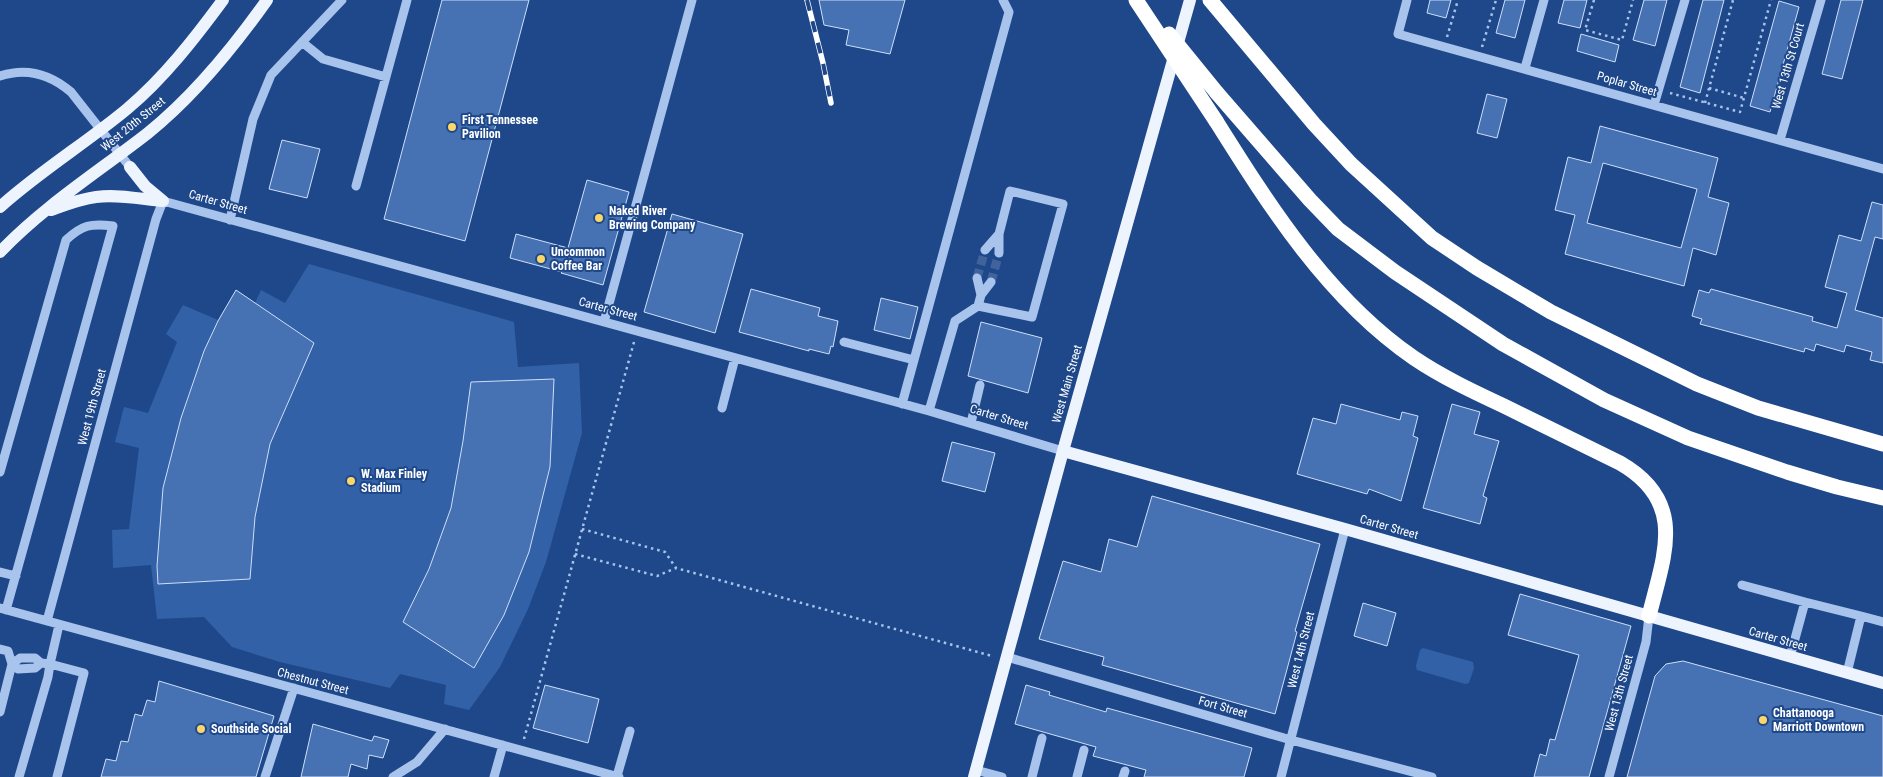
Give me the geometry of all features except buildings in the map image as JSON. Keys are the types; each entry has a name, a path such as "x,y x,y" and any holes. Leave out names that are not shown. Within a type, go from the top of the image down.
{"highway":[{"path":"1136,0 1292,236 1320,271 1365,318 1414,358 1461,385 1620,463 1641,477 1650,487 1662,509 1667,531 1665,554 1649,616"},
{"path":"1141,0 1217,93 1310,200 1338,229 1395,272 1502,344 1604,400 1688,438 1787,472 1883,498"},
{"path":"1210,0 1314,124 1351,164 1432,238 1477,268 1551,312 1698,384 1758,408 1883,444"}],"main road":[{"name":"West 20th Street","path":"0,207 38,175 128,108 182,52 223,0"},
{"name":"West 20th Street","path":"0,252 43,212 149,132 205,78 231,48 266,0"},
{"name":"West Main Street","path":"975,773 1063,451 1190,0"},
{"path":"130,167 145,186 163,201"},
{"path":"43,212 97,196 123,196 163,201"},
{"name":"Carter Street","path":"1063,451 1345,529 1883,683"}],"street":[{"path":"230,220 253,119 271,75 342,0"},
{"path":"356,186 407,0"},
{"path":"604,322 692,0"},
{"path":"902,404 1009,12 1003,0"},
{"name":"Poplar Street","path":"1407,0 1398,34 1883,169"},
{"path":"1525,68 1544,0"},
{"path":"1654,105 1685,0"},
{"name":"West 13th St Court","path":"1780,140 1821,0"},
{"path":"302,42 323,59 386,77"},
{"path":"0,76 18,72 29,72 52,78 71,92 130,167"},
{"path":"978,306 1032,317 1063,204 1010,191 999,234 999,253"},
{"name":"Carter Street","path":"163,201 929,411 1063,451"},
{"name":"West 19th Street","path":"46,621 156,219 163,201"},
{"path":"0,472 66,240 74,233 90,225 113,226 16,576 3,609"},
{"path":"985,250 999,234"},
{"path":"977,278 981,295"},
{"path":"929,411 955,321 978,306 981,295 991,282"},
{"path":"844,342 914,360"},
{"path":"722,408 735,358"},
{"path":"971,423 980,385"},
{"name":"West 14th Street","path":"1281,777 1345,529"},
{"path":"0,572 16,576"},
{"path":"1742,585 1883,622"},
{"path":"1790,657 1806,602"},
{"name":"Chestnut Street","path":"3,609 618,777"},
{"name":"West 13th Street","path":"1609,777 1646,642 1649,616"},
{"path":"1847,672 1861,616"},
{"path":"19,777 48,677 45,664 59,625"},
{"path":"0,649 8,651 12,664 0,712"},
{"path":"12,664 20,658 35,658 45,664 84,674 58,777"},
{"name":"Fort Street","path":"1006,658 1291,740 1432,777"},
{"path":"265,777 294,688"},
{"path":"393,777 417,762 445,729"},
{"path":"618,777 630,731"},
{"path":"1032,777 1042,738"},
{"path":"494,777 503,745"},
{"path":"1077,777 1084,750"},
{"path":"975,773 1002,777"}],"path":[{"path":"1445,46 1458,0"},
{"path":"1480,56 1496,0"},
{"path":"1594,0 1585,30 1622,40 1633,0"},
{"path":"1705,103 1733,0"},
{"path":"1669,93 1740,112 1771,0"},
{"path":"1709,88 1744,98"},
{"path":"521,750 637,331"},
{"path":"582,529 665,552 676,568"},
{"path":"575,554 657,576 676,568 1006,658"}],"shaded area":[{"name":"W. Max Finley Stadium","path":"309,264 514,322 518,367 579,363 582,433 546,562 528,609 500,667 469,710 444,704 446,685 400,674 390,688 280,662 232,647 204,617 157,619 151,565 113,568 112,530 129,529 139,448 115,442 124,407 148,413 177,342 166,334 183,305 218,320 236,290 255,303 261,290 285,303"},
{"path":"1423,648 1473,662 1474,668 1469,683 1465,684 1417,670 1416,666 1420,650"}],"tunnel":[{"path":"977,278 985,250"},
{"path":"991,282 999,253"}],"railway":[{"path":"807,0 831,103"}],"place":[{"name":"First Tennessee Pavilion","path":"452,127"},
{"name":"Naked River Brewing Company","path":"599,218"},
{"name":"Uncommon Coffee Bar","path":"541,259"},
{"name":"W. Max Finley Stadium","path":"351,481"},
{"name":"Chattanooga Marriott Downtown","path":"1763,720"},
{"name":"Southside Social","path":"201,729"}]}
